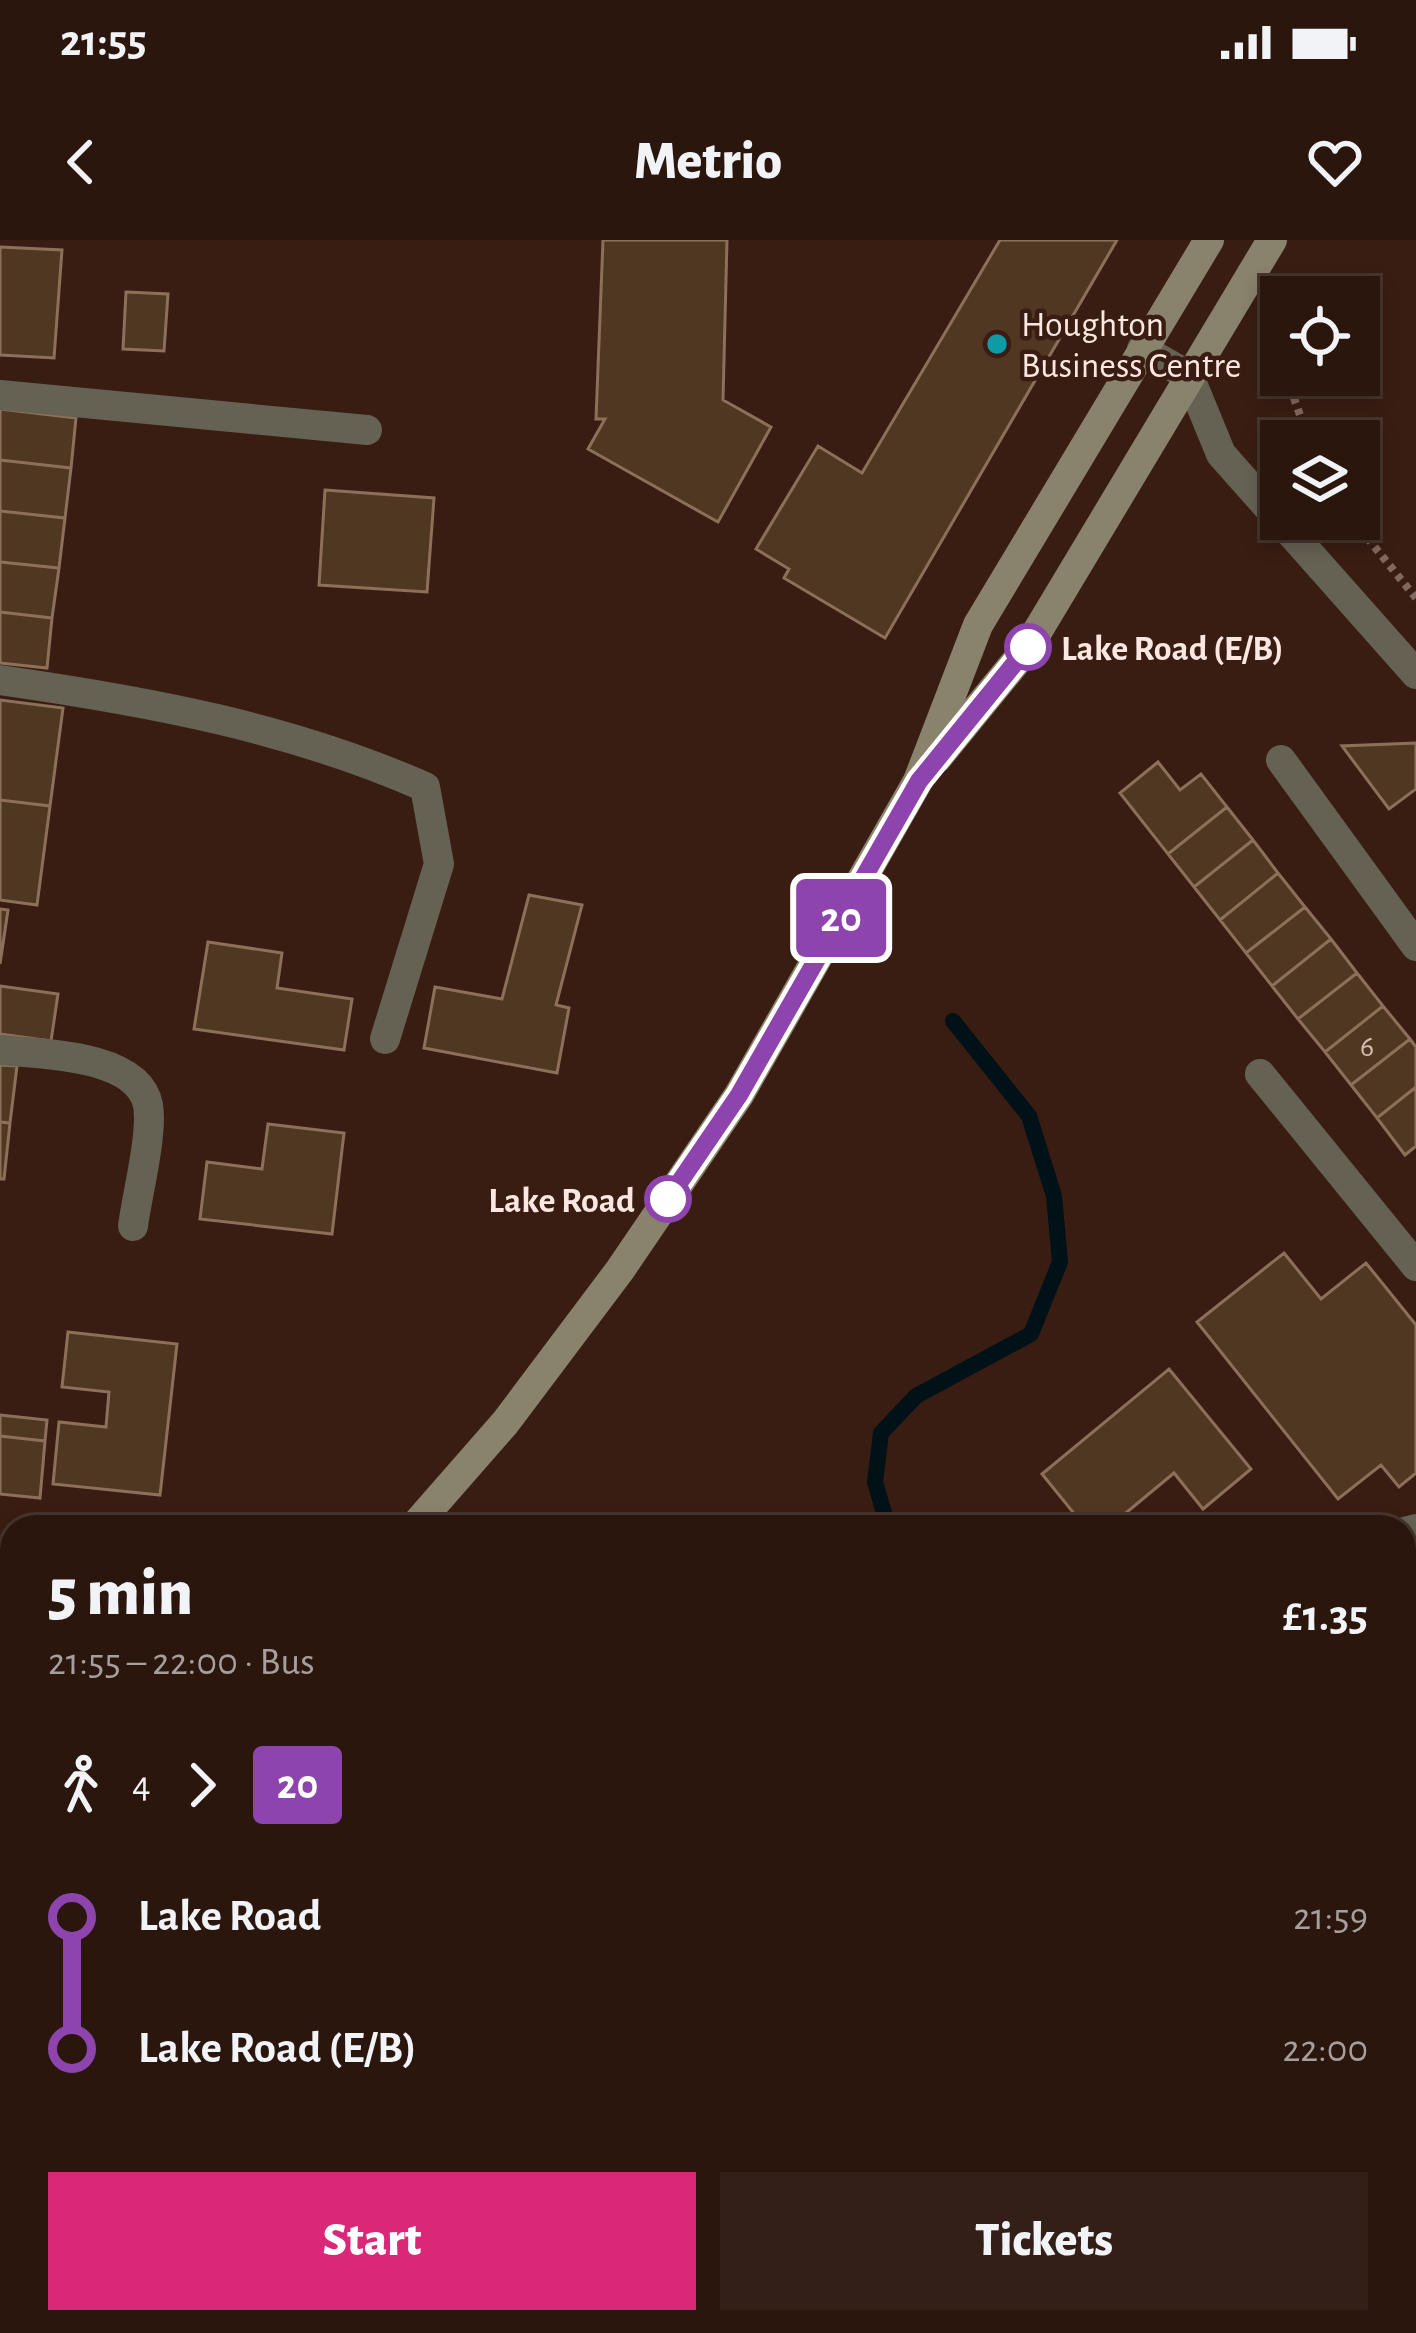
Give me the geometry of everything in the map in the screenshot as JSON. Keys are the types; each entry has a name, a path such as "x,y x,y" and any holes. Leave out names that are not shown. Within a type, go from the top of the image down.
{"main road":[{"path":"919,781 978,626 1209,240"},
{"path":"425,1515 505,1424 712,1134 919,781 1028,647 1272,240"}],"street":[{"path":"1142,349 1189,376 1221,454 1416,674"},
{"path":"0,395 367,430"},
{"path":"0,680 153,702 341,750 425,787 439,864 385,1039"},
{"path":"1281,760 1416,946"},
{"path":"0,1050 97,1060 133,1080 148,1105 133,1226"},
{"path":"1260,1074 1416,1266"}],"path":[{"path":"1369,540 1416,598"}],"building":[{"path":"603,240 727,240 723,400 771,427 718,522 588,449 605,419 596,419"},
{"name":"Houghton Business Centre","path":"1000,240 1117,240 885,638 784,578 789,569 756,549 818,446 862,473"},
{"path":"0,247 62,250 54,358 0,355"},
{"path":"126,292 168,294 164,351 123,349"},
{"path":"0,409 76,418 71,468 0,460"},
{"path":"0,460 71,468 65,518 0,511"},
{"path":"325,490 434,498 427,592 319,585"},
{"path":"0,511 65,518 59,568 0,562"},
{"path":"0,562 59,568 52,618 0,612"},
{"path":"0,612 52,618 47,668 0,663"},
{"path":"0,700 63,708 50,806 0,800"},
{"path":"1416,743 1416,789 1389,809 1342,746"},
{"path":"1158,762 1180,790 1201,774 1227,807 1168,854 1120,793"},
{"path":"0,800 50,806 37,905 0,900"},
{"path":"1227,807 1253,840 1194,887 1168,854"},
{"path":"1253,840 1278,873 1220,920 1194,887"},
{"path":"1278,873 1305,907 1246,953 1220,920"},
{"path":"529,895 582,905 556,1005 569,1008 557,1073 424,1048 435,987 502,999"},
{"path":"1305,907 1331,939 1272,986 1246,953"},
{"path":"0,909 8,910 0,964"},
{"path":"1331,939 1357,973 1298,1019 1272,986"},
{"path":"208,942 282,953 277,988 352,999 344,1050 194,1029"},
{"path":"1357,973 1383,1006 1325,1052 1298,1019"},
{"path":"0,986 58,994 51,1041 0,1034"},
{"path":"1383,1006 1410,1039 1351,1085 1325,1052"},
{"path":"1410,1039 1416,1047 1416,1087 1377,1118 1351,1085"},
{"path":"0,1065 17,1066 10,1123 0,1122"},
{"path":"1416,1087 1416,1146 1405,1155 1377,1118"},
{"path":"0,1122 10,1123 4,1179 0,1179"},
{"path":"268,1124 344,1133 332,1234 200,1219 207,1162 262,1169"},
{"path":"1284,1253 1321,1299 1366,1263 1416,1325 1416,1473 1399,1487 1381,1465 1338,1499 1197,1322"},
{"path":"68,1332 177,1344 160,1495 53,1484 59,1422 106,1427 109,1392 62,1387"},
{"path":"1169,1369 1251,1469 1203,1509 1174,1473 1123,1515 1075,1515 1042,1474"},
{"path":"0,1415 47,1420 45,1441 0,1436"},
{"path":"0,1436 45,1441 40,1498 0,1494"}],"waterway":[{"path":"885,1515 875,1482 881,1433 916,1396 1031,1334 1060,1262 1054,1196 1029,1116 953,1021"}],"bus line":[{"name":"20","path":"668,1199 739,1095 919,781 1028,647"}],"place":[{"name":"Houghton Business Centre","path":"997,344"},
{"name":"Lake Road (E/B)","path":"1028,647"},
{"name":"Lake Road","path":"668,1199"}]}
